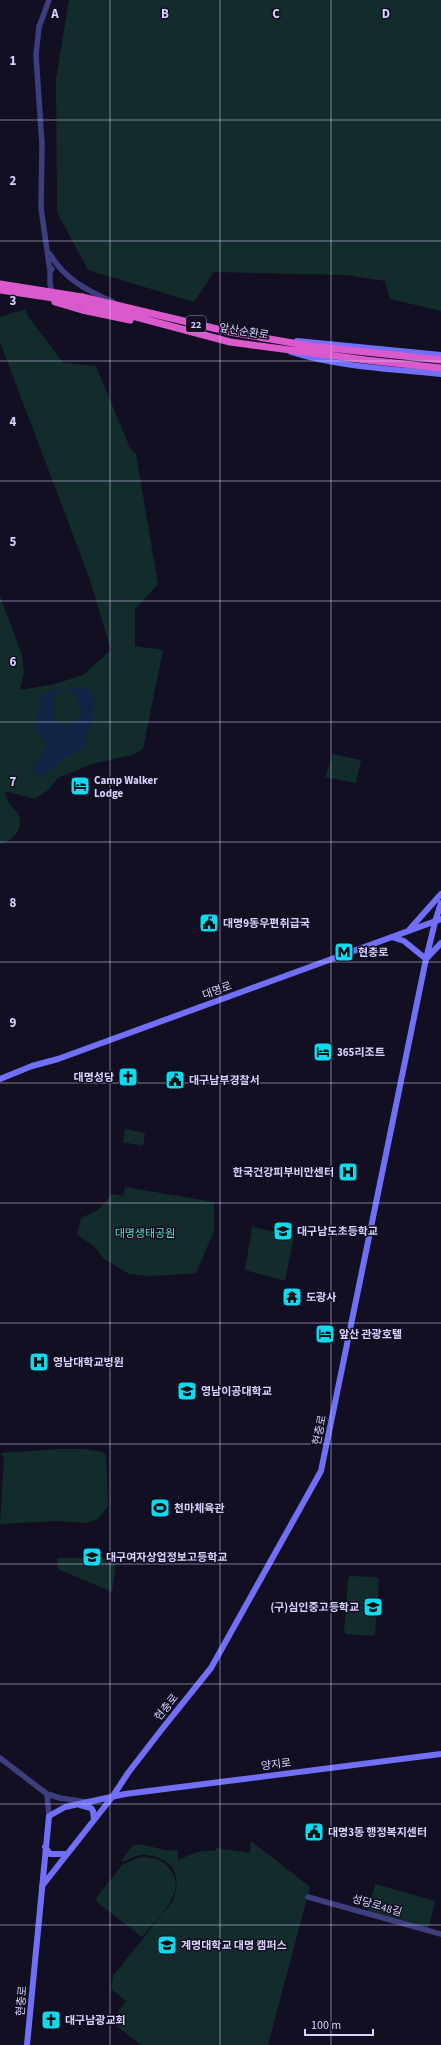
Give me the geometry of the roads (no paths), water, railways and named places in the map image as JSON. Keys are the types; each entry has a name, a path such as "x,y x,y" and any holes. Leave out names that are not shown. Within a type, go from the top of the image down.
{"highway":[{"name":"앞산순환로","path":"0,284 81,299 179,329 230,342 366,360 441,368"},
{"name":"앞산순환로","path":"0,290 119,304 230,332 310,346 441,360"},
{"path":"55,302 82,310 179,329"}],"main road":[{"path":"274,340 441,355"},
{"path":"276,348 310,358 441,374"},
{"path":"407,931 441,894"},
{"name":"현충로","path":"42,1886 113,1796 137,1761 211,1668 321,1471 426,959 438,920 441,903"},
{"name":"대명로","path":"0,1079 438,920"},
{"path":"392,937 404,941 426,959 441,943"},
{"name":"양지로","path":"49,1816 58,1809 113,1796 441,1754"},
{"path":"76,1804 91,1808 93,1811 94,1820"},
{"name":"현충로","path":"27,2045 49,1816"},
{"path":"45,1847 47,1852 54,1856 66,1854"}],"street":[{"path":"49,0 39,27 36,55 43,150 41,208 48,252 50,284 55,302"},
{"path":"48,252 60,270 83,289 119,304"},
{"path":"50,271 52,269 60,270"},
{"path":"0,1758 47,1794 60,1798 86,1802"},
{"path":"47,1794 49,1816"},
{"name":"성당로48길","path":"308,1897 441,1934"}],"water":[{"path":"87,687 95,699 91,713 93,718 92,726 87,734 83,749 64,758 56,767 38,776 33,770 33,765 38,760 37,757 45,749 47,744 35,730 40,696 51,691 64,689 54,697 54,718 58,724 68,727 82,714 76,695 67,691 67,689"}],"place":[{"name":"Camp Walker Lodge","path":"80,786"},
{"name":"대명9동우편취급국","path":"209,923"},
{"name":"현충로","path":"344,952"},
{"name":"365리조트","path":"323,1052"},
{"name":"대명성당","path":"128,1077"},
{"name":"대구남부경찰서","path":"175,1080"},
{"name":"한국건강피부비만센터","path":"348,1172"},
{"name":"대구남도초등학교","path":"283,1231"},
{"name":"도광사","path":"292,1297"},
{"name":"앞산 관광호텔","path":"325,1334"},
{"name":"영남대학교병원","path":"39,1362"},
{"name":"영남이공대학교","path":"187,1391"},
{"name":"천마체육관","path":"160,1508"},
{"name":"대구여자상업정보고등학교","path":"92,1557"},
{"name":"(구)심인중고등학교","path":"373,1607"},
{"name":"대명3동 행정복지센터","path":"314,1832"},
{"name":"계명대학교 대명 캠퍼스","path":"167,1945"},
{"name":"대구남광교회","path":"51,2020"}],"park label":[{"name":"대명생태공원","path":"145,1233"}]}
